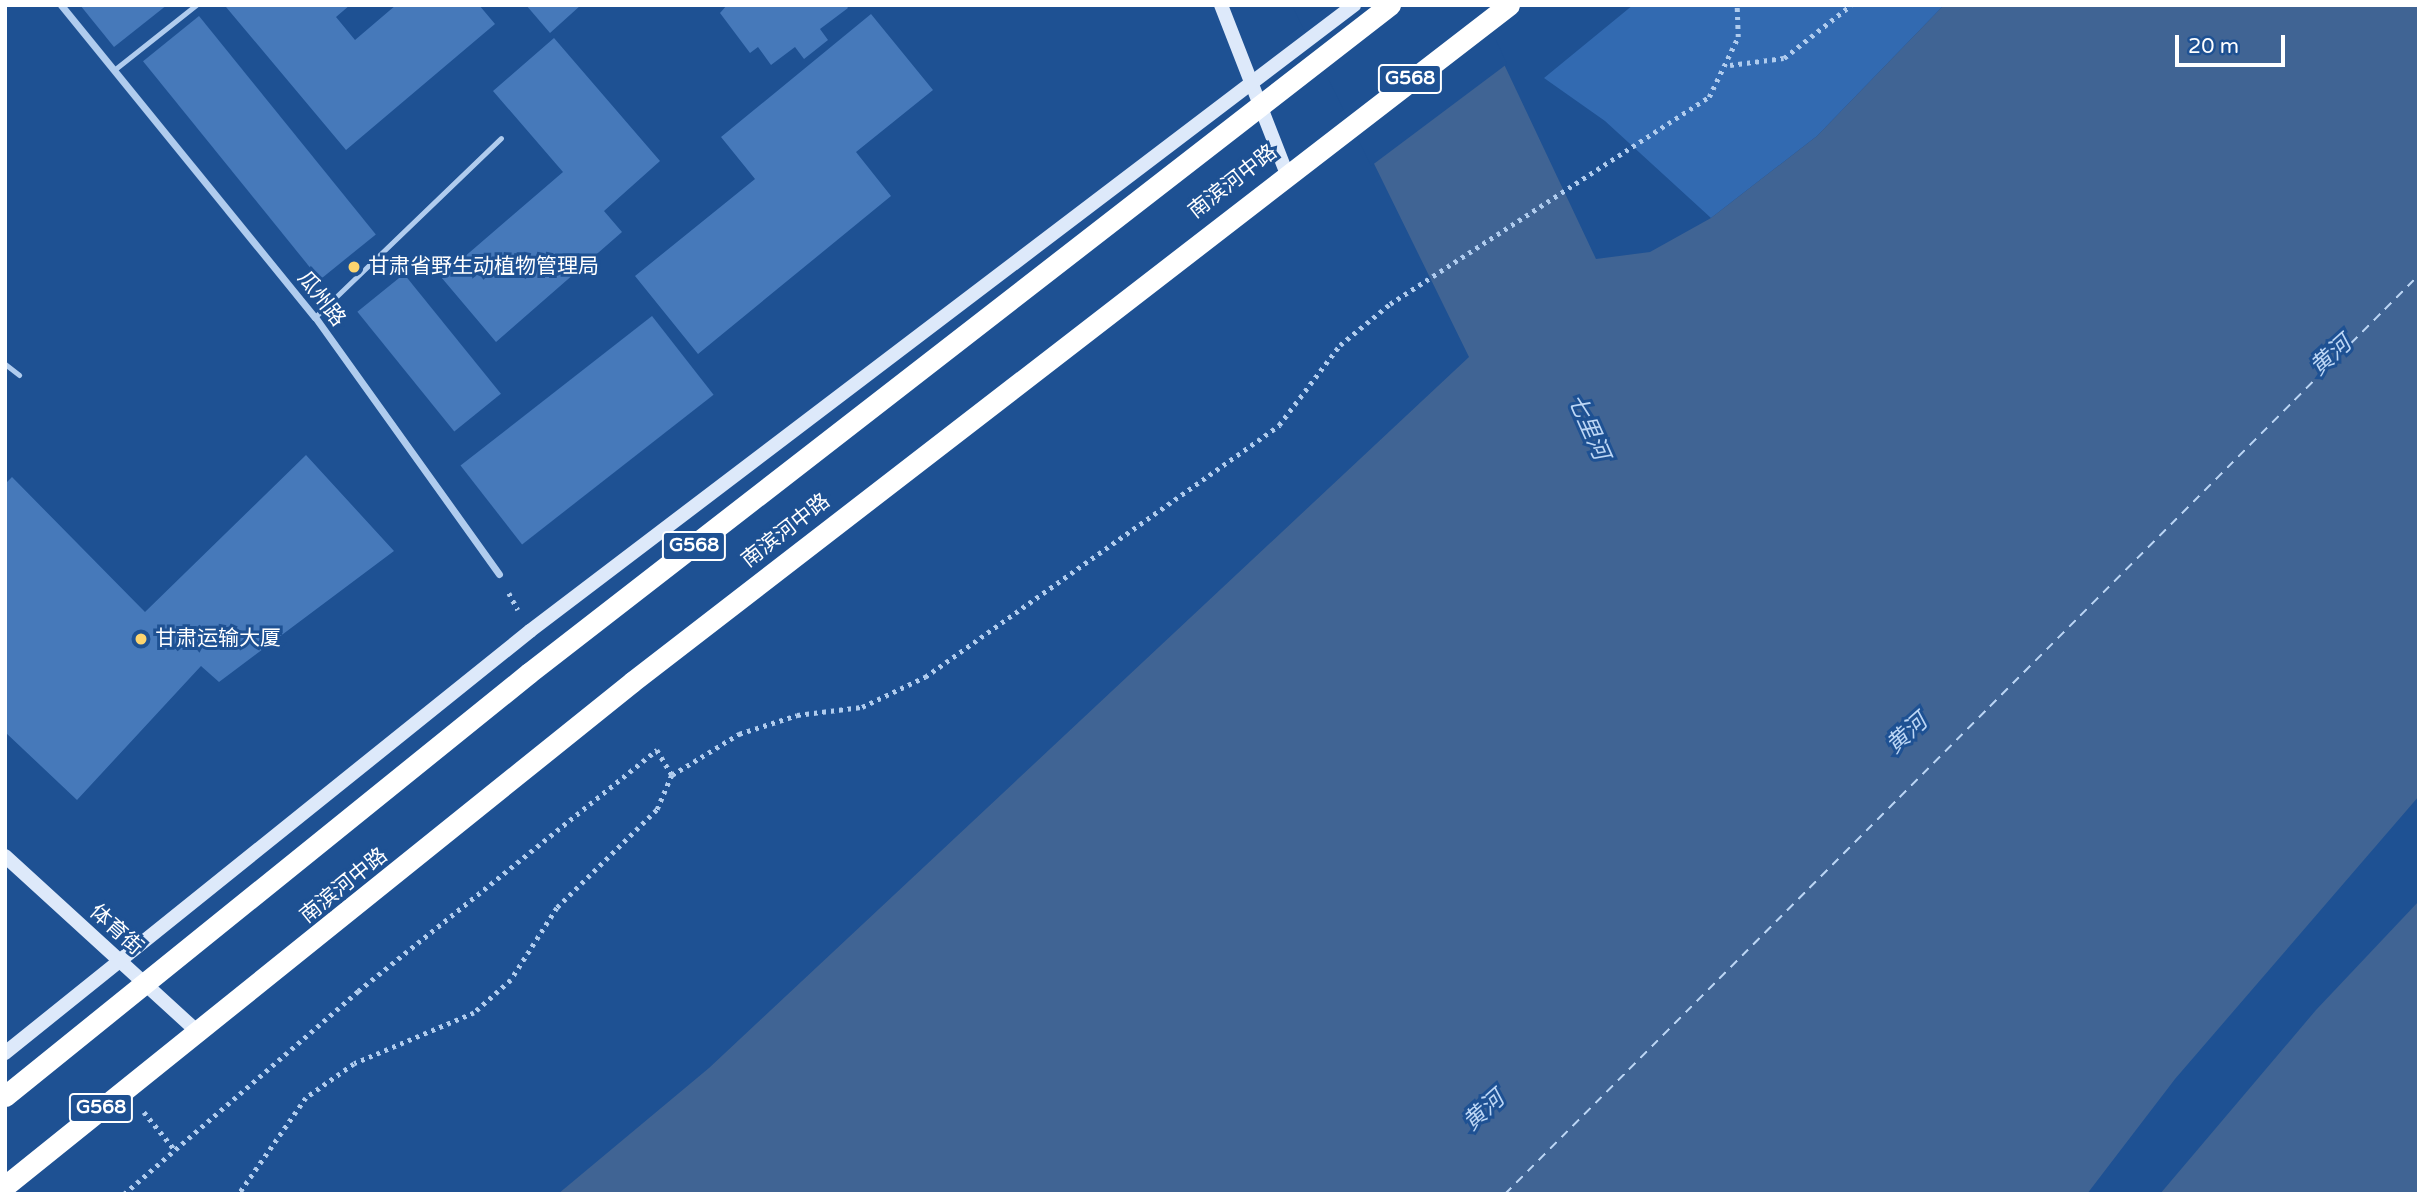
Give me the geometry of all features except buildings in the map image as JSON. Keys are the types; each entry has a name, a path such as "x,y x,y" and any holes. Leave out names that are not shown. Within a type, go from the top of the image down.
{"highway":[{"name":"南滨河中路","path":"5,1096 529,673 1390,5"},
{"name":"南滨河中路","path":"5,1186 200,1034 632,682 1286,172 1506,8"}],"street":[{"name":"瓜州路","path":"61,5 315,317 499,573"},
{"path":"1221,5 1249,87 1286,172"},
{"path":"5,1053 117,958 530,631 1291,56 1354,5"},
{"name":"体育街","path":"5,856 200,1034"}],"lane":[{"path":"114,70 196,5"},
{"path":"315,317 501,138"},
{"path":"5,363 19,375"}],"path":[{"path":"239,1194 306,1097 354,1064 474,1013 511,980 557,908 657,810 672,775 739,734 797,715 862,707 925,677 1279,425 1340,345 1390,304 1709,97 1730,65 1738,37 1737,5"},
{"path":"1730,65 1784,58 1851,5"},
{"path":"499,573 530,631"},
{"path":"124,1194 358,991 657,750 672,775"}],"shaded area":[{"path":"1633,5 1944,5 1817,136 1711,218 1605,121 1544,78"}],"water":[{"path":"1296,5 1476,5 1596,259 1650,252 1711,218 1817,136 1944,5 2419,5 2419,796 2175,1079 2087,1194 558,1194 709,1068 1469,357"},
{"path":"2419,901 2419,1194 2160,1194 2316,1010"}],"pier":[{"path":"1292,5 1480,5 1507,64 1371,166"}],"ferry route":[{"path":"1505,1194 2419,275"}],"place":[{"name":"甘肃省野生动植物管理局","path":"354,267"},
{"name":"甘肃运输大厦","path":"141,639"}],"water label":[{"name":"黄河","path":"2331,356"},
{"name":"七里河","path":"1588,427"},
{"name":"黄河","path":"1907,734"},
{"name":"黄河","path":"1484,1111"}]}
